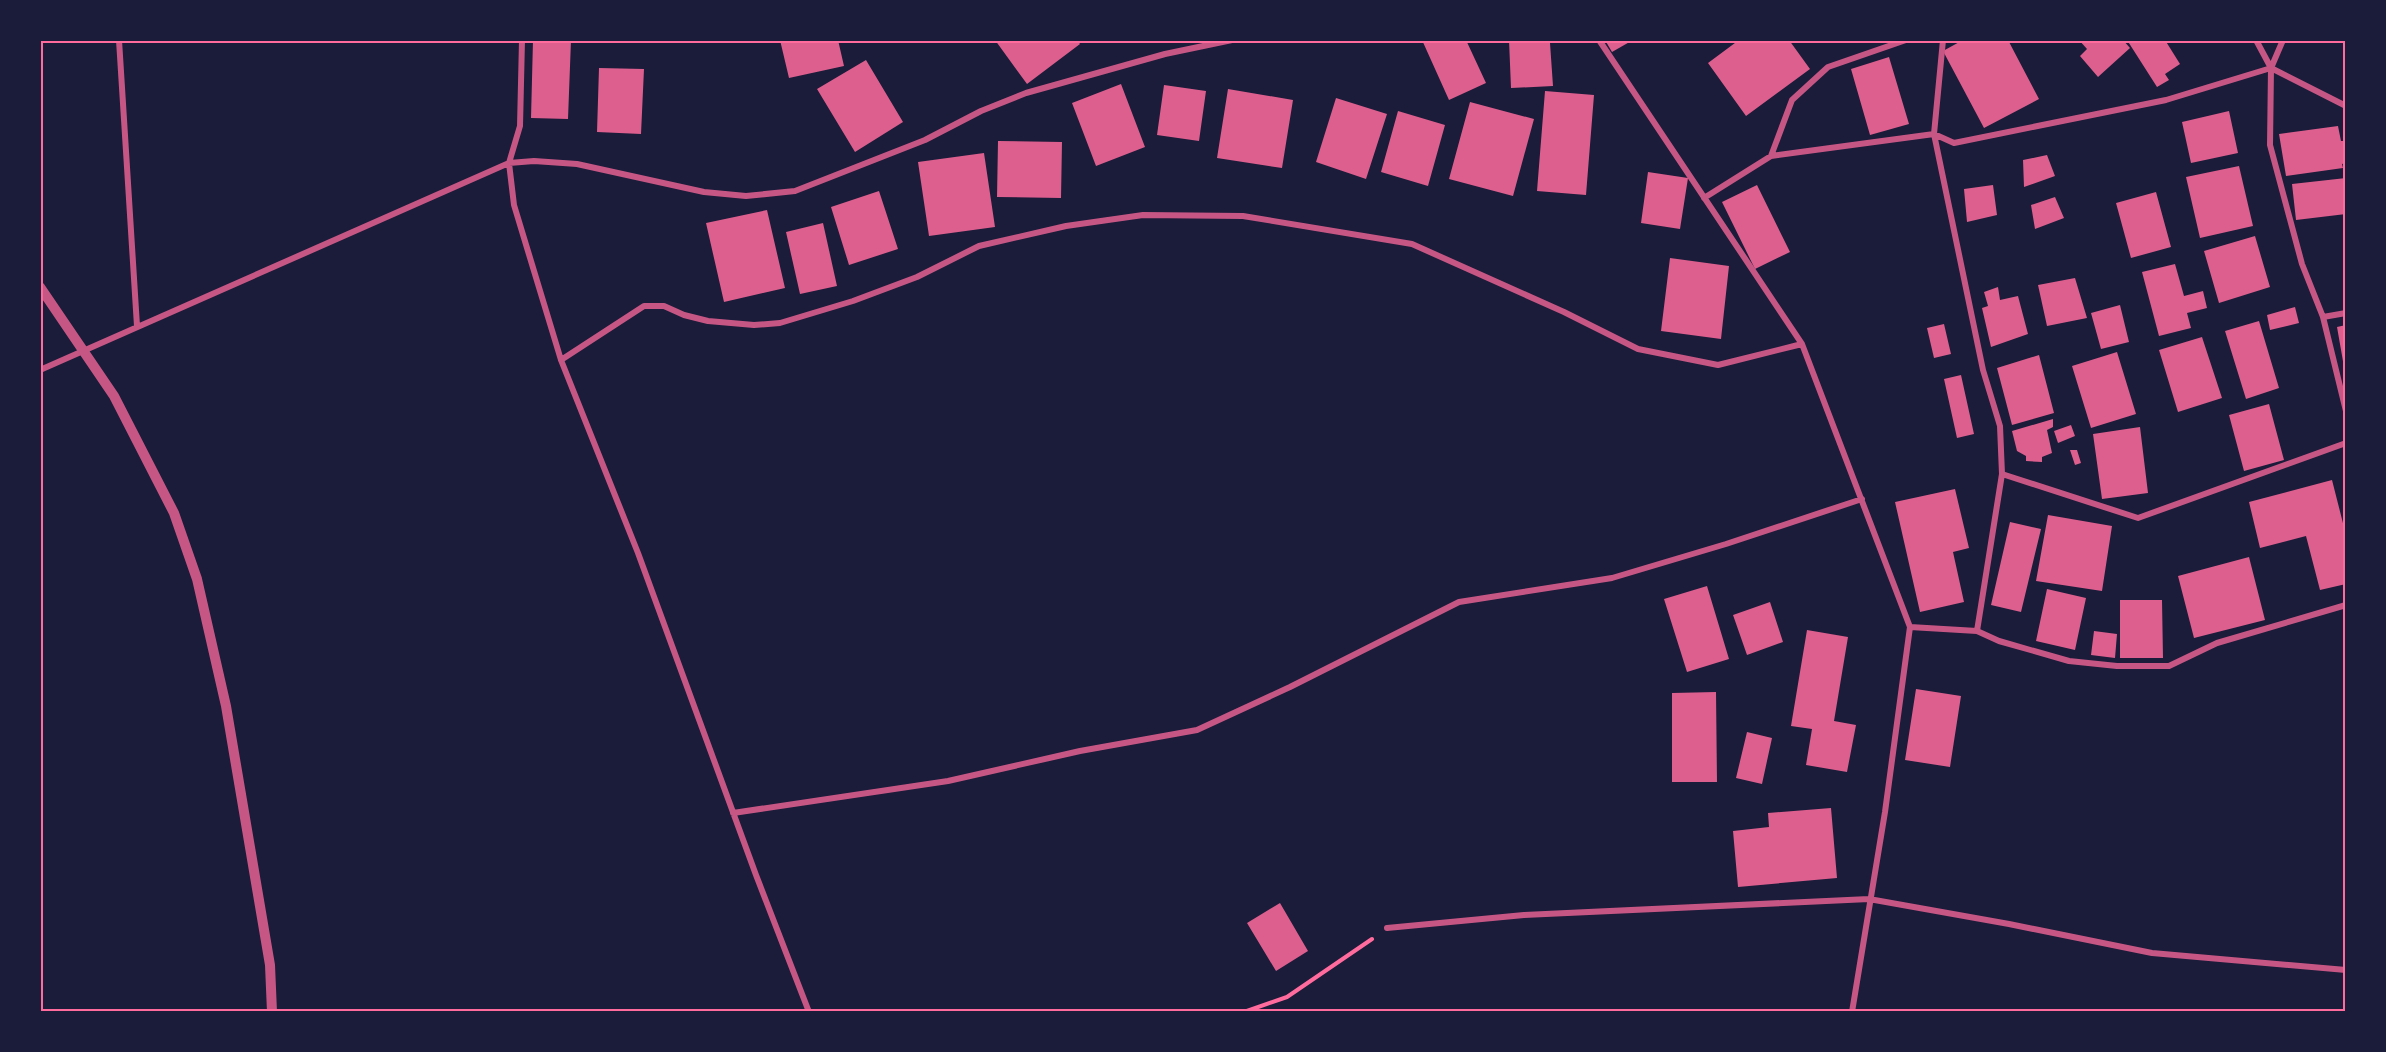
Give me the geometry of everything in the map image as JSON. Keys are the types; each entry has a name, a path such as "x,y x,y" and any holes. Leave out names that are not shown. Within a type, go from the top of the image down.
{"street":[{"path":"119,40 137,326"},
{"path":"522,40 520,126 509,164 514,206 561,360 638,553 733,813 809,1011"},
{"path":"40,370 509,164 534,161 577,164 704,192 746,196 795,191 924,140 981,111 1026,93 1165,54 1232,40"},
{"path":"1599,40 1802,344 1910,627 1885,812 1852,1011"},
{"path":"1771,156 1792,100 1827,67 1906,40"},
{"path":"1943,40 1934,134 1983,370 2000,426 2002,474 1977,631"},
{"path":"2256,40 2271,68 2346,106"},
{"path":"2283,40 2271,68 2270,145 2302,264 2323,317 2346,411"},
{"path":"1704,198 1771,156 1934,134 1953,143 2166,100 2271,68"},
{"path":"561,360 644,306 664,306 684,315 708,321 754,325 780,323 853,302 917,277 979,246 1066,226 1143,215 1243,216 1412,244 1564,312 1638,349 1718,364 1802,344"},
{"path":"40,287 114,396 174,513 197,579 226,706 270,965 272,1011"},
{"path":"2323,317 2346,313"},
{"path":"2002,474 2138,518 2346,443"},
{"path":"733,813 948,781 1080,751 1197,730 1290,687 1459,602 1612,578 1726,544 1862,499"},
{"path":"1910,627 1977,631 1999,641 2069,661 2117,666 2169,666 2217,643 2346,605"},
{"path":"1388,928 1524,915 1869,899 2152,953 2346,970"}],"path":[{"path":"1244,1011 1287,997 1388,928"}],"building":[{"path":"533,40 571,40 568,119 531,118"},
{"path":"780,40 838,40 844,66 789,78"},
{"path":"995,40 1077,40 1080,44 1027,84"},
{"path":"1422,40 1466,40 1486,83 1449,100"},
{"path":"1509,40 1550,43 1553,86 1511,88"},
{"path":"1605,40 1633,40 1612,52"},
{"path":"1739,40 1789,40 1810,69 1746,116 1708,63"},
{"path":"1963,40 2008,40 2039,99 1984,128 1943,51"},
{"path":"2079,40 2123,40 2130,48 2098,77 2080,56 2087,49"},
{"path":"2127,40 2165,40 2180,64 2165,74 2169,80 2157,87"},
{"path":"1889,57 1909,124 1870,135 1851,69"},
{"path":"866,60 903,122 855,152 817,89"},
{"path":"599,68 644,69 641,134 597,132"},
{"path":"1121,84 1145,147 1096,166 1072,103"},
{"path":"1164,85 1206,91 1199,141 1157,135"},
{"path":"1228,89 1293,100 1282,168 1217,158"},
{"path":"1545,91 1594,95 1586,195 1537,191"},
{"path":"1336,98 1387,114 1366,179 1316,162"},
{"path":"1470,102 1534,119 1513,196 1449,179"},
{"path":"1398,111 1445,125 1428,186 1381,172"},
{"path":"2229,111 2238,153 2191,163 2182,122"},
{"path":"2338,126 2341,141 2346,141 2346,163 2342,164 2343,168 2286,176 2279,134"},
{"path":"998,141 1062,142 1061,198 997,197"},
{"path":"984,153 995,227 929,236 918,162"},
{"path":"2047,155 2055,176 2024,187 2023,160"},
{"path":"2239,166 2253,226 2200,238 2186,177"},
{"path":"1648,172 1688,178 1680,229 1641,223"},
{"path":"2346,178 2346,214 2296,220 2292,184"},
{"path":"1757,185 1790,252 1755,269 1722,202"},
{"path":"1993,185 1997,215 1967,222 1964,189"},
{"path":"879,191 898,249 849,265 831,207"},
{"path":"2156,192 2171,247 2131,258 2116,203"},
{"path":"2055,197 2064,218 2035,229 2031,205"},
{"path":"767,210 785,288 724,302 706,223"},
{"path":"823,223 837,286 800,294 786,232"},
{"path":"2255,236 2270,287 2219,303 2204,251"},
{"path":"1670,258 1729,266 1721,339 1661,331"},
{"path":"2175,264 2184,296 2203,291 2207,308 2187,313 2191,328 2159,336 2142,272"},
{"path":"2075,278 2087,318 2047,326 2038,285"},
{"path":"1998,287 2000,300 2018,296 2028,334 1991,347 1982,308 1988,306 1984,292"},
{"path":"2120,305 2129,342 2101,349 2091,313"},
{"path":"2295,307 2299,323 2270,330 2267,315"},
{"path":"2259,321 2279,388 2246,399 2225,331"},
{"path":"1944,324 1951,354 1934,358 1927,328"},
{"path":"2346,325 2346,367 2344,367 2337,327"},
{"path":"2202,337 2222,398 2178,412 2159,350"},
{"path":"2117,352 2136,414 2091,428 2072,366"},
{"path":"2039,355 2054,413 2012,425 1997,368"},
{"path":"1961,375 1974,434 1957,438 1944,379"},
{"path":"2269,404 2284,460 2244,471 2229,415"},
{"path":"2053,419 2053,427 2047,430 2052,453 2042,457 2042,462 2026,461 2026,456 2017,451 2012,431"},
{"path":"2071,425 2075,436 2058,443 2054,431"},
{"path":"2140,427 2148,493 2102,499 2093,434"},
{"path":"2070,450 2077,450 2081,463 2075,465"},
{"path":"2332,480 2346,535 2346,584 2320,590 2306,536 2260,548 2249,502"},
{"path":"1955,489 1969,548 1953,552 1964,602 1920,612 1895,502"},
{"path":"2048,515 2112,526 2102,591 2036,581"},
{"path":"2010,522 2041,529 2021,612 1991,605"},
{"path":"2249,557 2265,620 2194,638 2178,576"},
{"path":"1707,586 1729,659 1687,672 1664,599"},
{"path":"2047,589 2086,598 2075,650 2036,641"},
{"path":"2120,600 2162,600 2163,658 2120,658"},
{"path":"1770,602 1783,642 1747,655 1733,615"},
{"path":"1807,630 1848,637 1834,721 1856,725 1847,772 1806,765 1812,729 1791,726"},
{"path":"2094,631 2117,634 2115,658 2091,655"},
{"path":"1916,689 1961,696 1950,767 1905,760"},
{"path":"1716,692 1717,782 1672,782 1672,693"},
{"path":"1747,732 1772,738 1762,784 1736,778"},
{"path":"1831,808 1837,878 1738,887 1733,831 1769,827 1768,813"},
{"path":"1280,903 1308,951 1276,971 1247,923"}]}
